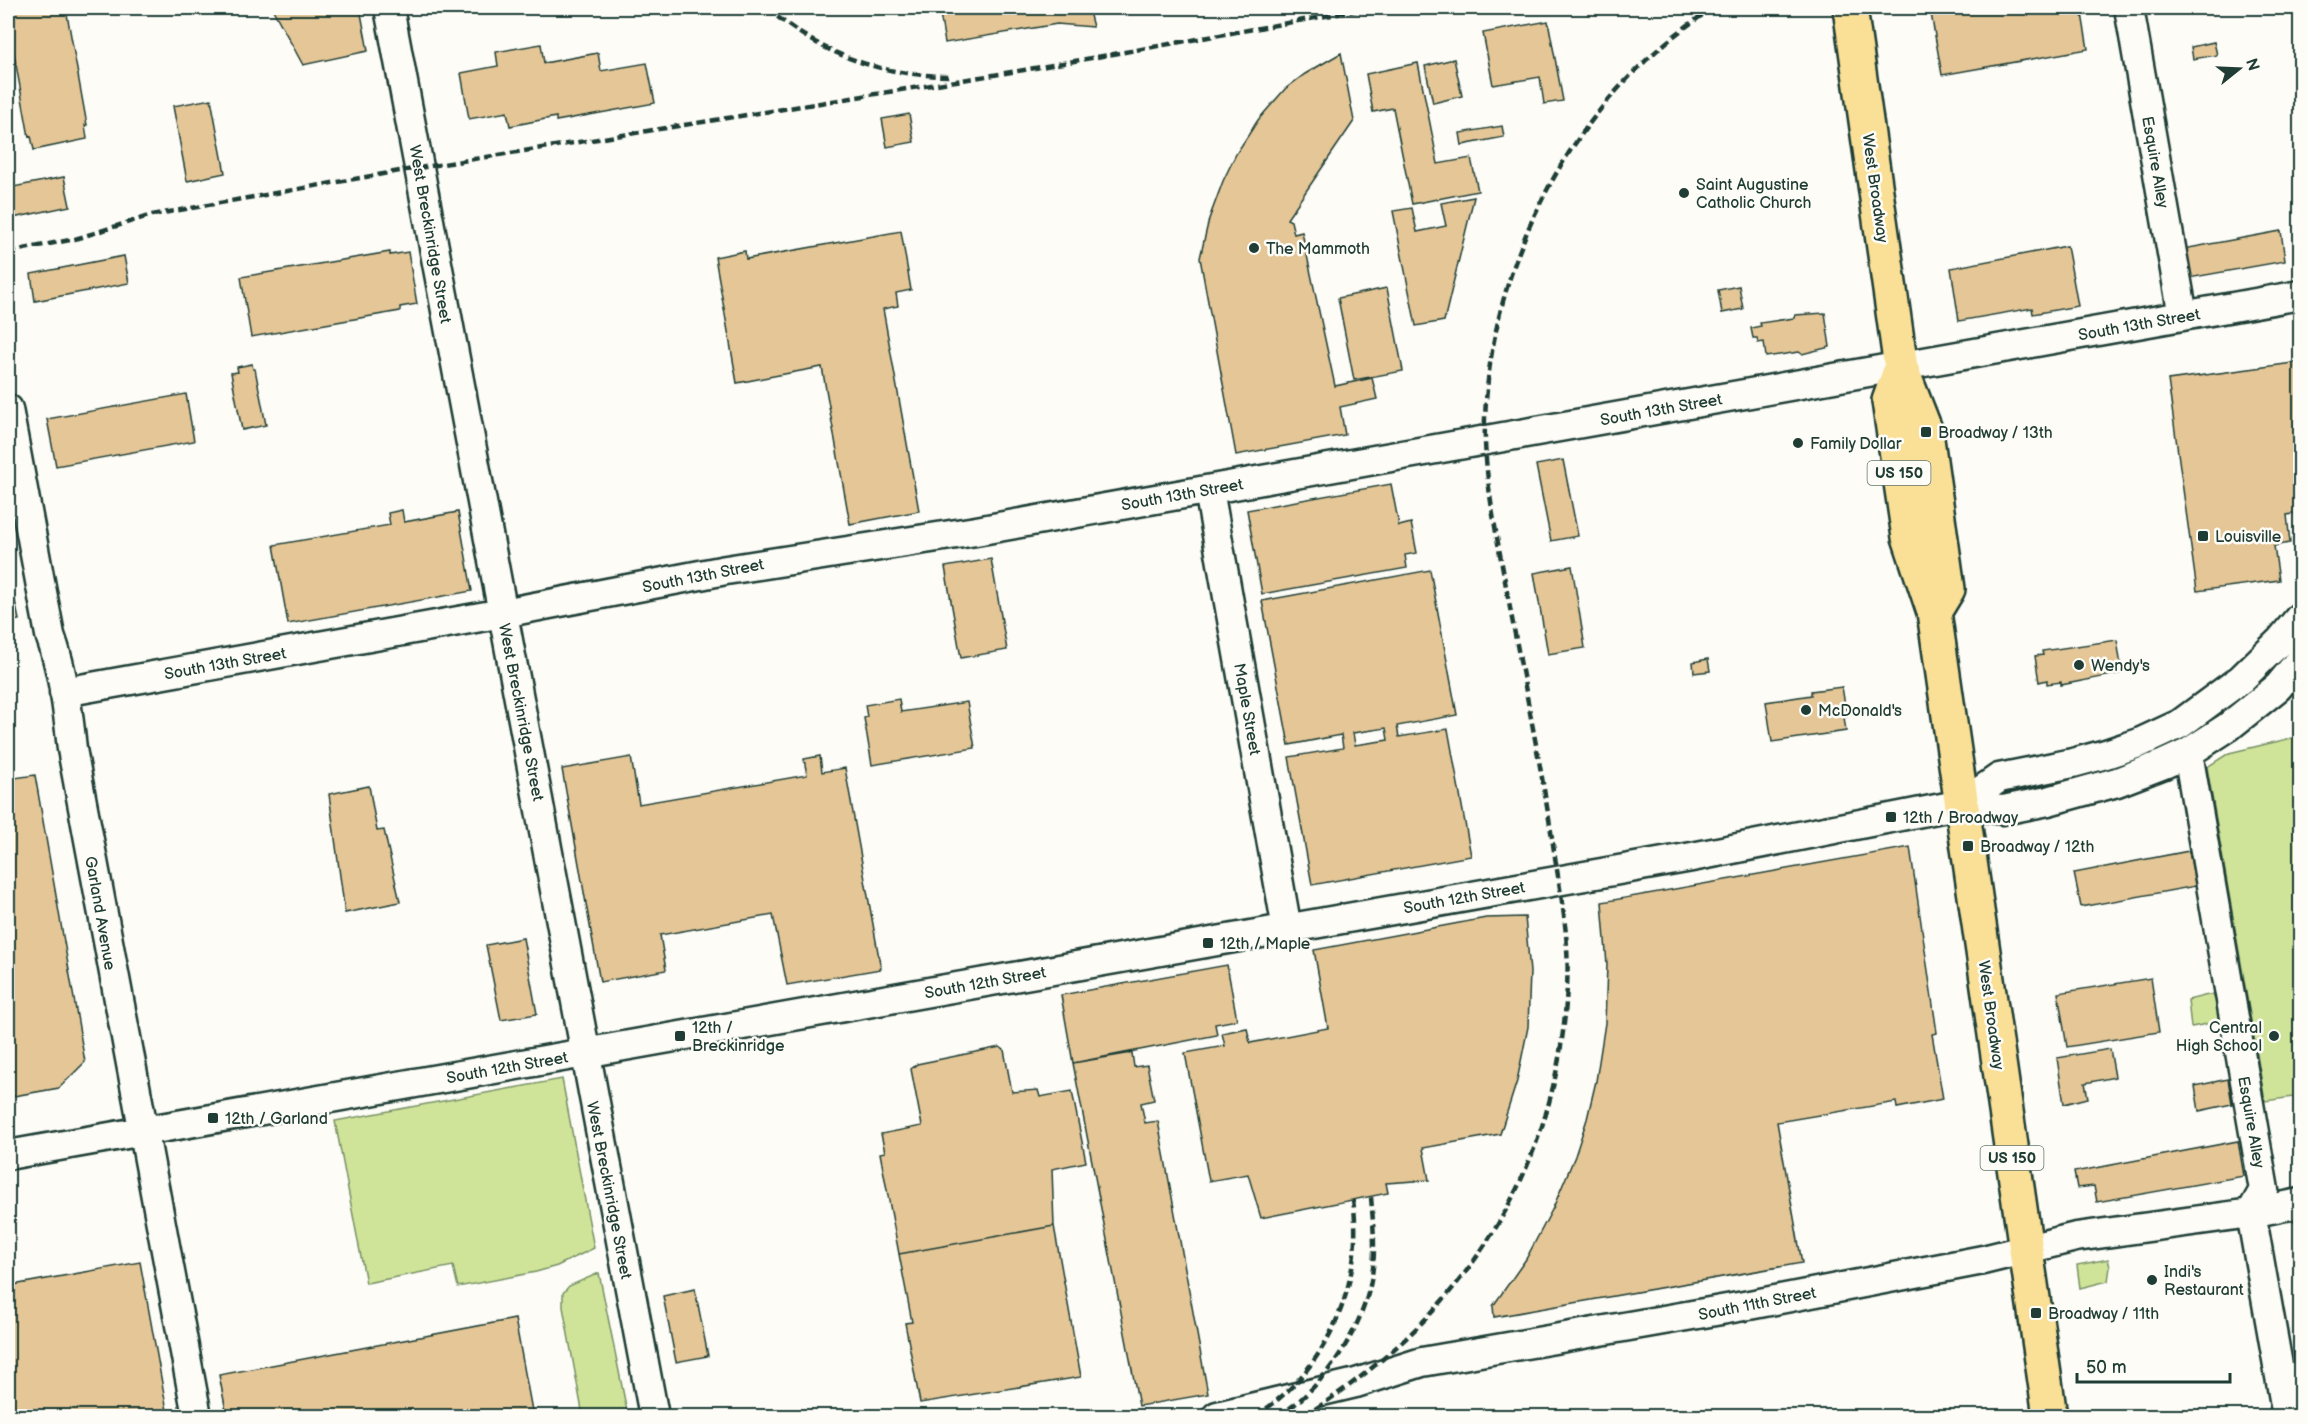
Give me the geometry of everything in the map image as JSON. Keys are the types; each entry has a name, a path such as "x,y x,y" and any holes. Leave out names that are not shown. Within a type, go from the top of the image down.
{"main road":[{"name":"West Broadway","path":"1850,8 1901,368 1926,432 1948,589 1934,612 2050,1416"}],"street":[{"name":"West Breckinridge Street","path":"389,8 654,1416"},
{"name":"Esquire Alley","path":"2129,8 2182,316"},
{"name":"South 13th Street","path":"64,692 503,613 726,570 976,531 2301,295"},
{"name":"Garland Avenue","path":"8,409 50,635 58,657 72,749 197,1416"},
{"name":"Maple Street","path":"1209,490 1287,929"},
{"path":"1962,804 1999,778 2106,754 2139,743 2180,724 2241,679 2301,617"},
{"path":"1962,804 2002,810 2048,801 2117,782 2188,753 2228,727 2278,687 2301,660"},
{"name":"Esquire Alley","path":"2188,753 2264,1190 2251,1213"},
{"name":"South 12th Street","path":"8,1155 1692,857 1962,804"},
{"name":"South 11th Street","path":"1217,1416 1356,1383 1422,1362 1744,1306 1983,1260 2076,1237 2251,1213 2301,1203"},
{"path":"2251,1213 2287,1416"}],"green space":[{"path":"2300,626 2300,643 2283,664 2259,687 2195,734 2144,760 2067,782 2015,791 2016,788 2107,770 2158,749"},
{"name":"Central High School","path":"2300,736 2300,1096 2265,1101 2207,767 2229,753"},
{"path":"2213,995 2217,1005 2218,1022 2191,1027 2188,1000"},
{"path":"562,1079 594,1248 557,1266 458,1287 453,1266 366,1283 335,1121"},
{"path":"2108,1259 2110,1267 2108,1281 2080,1288 2077,1265"},
{"path":"599,1273 628,1416 583,1416 563,1307 563,1293 569,1286"}],"building":[{"path":"25,8 63,8 67,14 87,125 85,125 87,139 34,150 31,136 29,137 8,11"},
{"path":"272,8 360,8 368,51 303,65"},
{"path":"939,8 1088,8 1093,27 1057,24 945,43"},
{"path":"1930,8 2081,8 2088,49 1942,75"},
{"path":"1548,21 1563,101 1544,104 1540,77 1493,85 1483,33"},
{"path":"2214,42 2217,55 2193,59 2191,47"},
{"path":"541,44 544,63 598,53 601,71 647,63 655,103 556,121 556,117 510,126 507,112 469,119 461,73 498,66 496,52"},
{"name":"The Mammoth","path":"1341,53 1354,121 1287,219 1291,221 1294,234 1302,232 1335,386 1372,378 1377,399 1340,407 1345,435 1236,455 1200,258 1209,219 1236,154 1258,120 1285,89 1305,74"},
{"path":"1454,59 1462,96 1433,103 1425,66"},
{"path":"1418,63 1438,164 1471,158 1478,191 1412,204 1393,108 1373,112 1366,74"},
{"path":"211,99 225,173 187,181 173,106"},
{"path":"909,114 914,142 887,147 882,119"},
{"path":"1502,126 1504,137 1462,145 1460,133"},
{"path":"64,177 70,206 8,219 8,188"},
{"path":"1474,197 1444,321 1416,326 1393,211 1412,208 1417,232 1446,226 1441,203"},
{"path":"901,231 911,290 896,293 898,306 883,309 919,511 850,524 822,367 737,383 715,257 745,251 746,259"},
{"path":"2281,231 2285,261 2189,278 2183,249"},
{"path":"2067,246 2078,306 2033,314 2032,308 1959,321 1951,268"},
{"path":"390,252 390,255 408,252 417,304 400,307 400,311 251,337 241,277"},
{"path":"124,256 129,283 35,301 31,274"},
{"path":"1739,286 1743,309 1722,313 1718,290"},
{"path":"1387,288 1403,371 1354,380 1338,298"},
{"path":"1825,313 1830,347 1802,354 1799,352 1766,357 1764,342 1758,343 1757,338 1753,338 1751,328 1761,326 1760,323 1794,318 1795,315"},
{"path":"2300,362 2300,513 2287,515 2290,543 2274,546 2279,580 2197,591 2168,380"},
{"path":"252,364 255,369 266,425 242,430 231,373 238,372 237,367"},
{"path":"186,394 194,441 56,466 47,419"},
{"path":"1563,460 1578,536 1551,541 1536,465"},
{"path":"1391,484 1399,526 1411,523 1417,553 1405,555 1407,568 1262,594 1247,510"},
{"path":"402,510 404,522 458,512 472,591 288,624 274,545 390,525 388,513"},
{"path":"991,559 1007,650 961,658 945,567"},
{"path":"1572,566 1585,648 1548,654 1534,573"},
{"path":"1430,570 1457,715 1397,726 1399,737 1448,729 1471,856 1312,885 1289,757 1343,748 1341,735 1289,745 1262,601","holes":["1386,728 1388,740 1355,745 1353,733"]},
{"path":"14,596 19,620 8,622 8,597"},
{"name":"Wendy's","path":"2117,640 2122,673 2061,685 2061,682 2047,684 2047,680 2039,682 2035,656 2043,655 2042,651"},
{"path":"1708,659 1710,671 1694,673 1693,662"},
{"name":"McDonald's","path":"1842,687 1847,717 1844,717 1846,731 1772,742 1766,702 1811,695 1811,691"},
{"path":"899,699 901,712 967,702 975,748 872,765 864,718 867,717 865,705"},
{"path":"8,736 15,778 35,775 85,1062 59,1088 8,1097"},
{"path":"820,756 822,772 845,768 881,969 787,985 773,915 660,935 666,970 600,982 562,769 631,757 639,804 807,775 804,759"},
{"path":"369,786 377,831 384,830 400,902 345,913 329,794"},
{"path":"1910,847 1937,1033 1932,1034 1943,1099 1897,1108 1896,1102 1777,1122 1802,1263 1494,1317 1493,1306 1526,1259 1553,1208 1575,1156 1587,1119 1596,1081 1605,1023 1607,965 1602,902"},
{"path":"2189,851 2196,886 2081,907 2074,873"},
{"path":"1525,917 1530,972 1528,1027 1517,1081 1500,1134 1423,1148 1429,1180 1386,1183 1388,1193 1261,1218 1248,1174 1209,1181 1185,1053 1225,1046 1222,1033 1247,1028 1250,1043 1328,1028 1314,950 1486,918"},
{"path":"523,938 537,1014 501,1020 486,945"},
{"path":"1227,965 1237,1020 1215,1024 1217,1035 1073,1063 1061,995"},
{"path":"2151,978 2159,1032 2067,1047 2058,993"},
{"path":"1000,1047 1004,1050 1012,1092 1038,1090 1040,1097 1072,1091 1086,1162 1052,1169 1054,1226 899,1254 880,1153 885,1152 881,1134 922,1126 911,1069 917,1064"},
{"path":"2110,1049 2115,1077 2085,1083 2088,1098 2064,1104 2057,1058"},
{"path":"1132,1053 1134,1067 1147,1065 1154,1100 1141,1103 1145,1123 1158,1121 1208,1394 1139,1406 1073,1063"},
{"path":"2228,1079 2232,1104 2199,1111 2195,1086"},
{"path":"2238,1141 2244,1176 2097,1202 2094,1186 2077,1188 2074,1172"},
{"path":"1054,1226 1081,1377 920,1403 905,1323 912,1322 899,1254"},
{"path":"140,1262 168,1416 8,1416 8,1286"},
{"path":"695,1289 708,1356 676,1362 663,1296"},
{"path":"515,1319 533,1416 227,1416 219,1375"}],"railway":[{"path":"767,8 808,38 852,59 899,72 950,76"},
{"path":"8,252 75,239 152,215 394,172 1024,70 1371,8"},
{"path":"1304,1416 1360,1377 1410,1334 1454,1286 1491,1235 1521,1179 1544,1119 1560,1054 1568,969 1566,935 1543,786 1488,484 1485,418 1490,364 1500,311 1516,259 1537,210 1570,151 1611,97 1634,72 1685,27 1713,8"},
{"path":"1278,1416 1311,1390 1326,1373 1351,1336 1360,1315 1368,1295 1373,1265 1374,1236 1371,1197"},
{"path":"1255,1416 1280,1397 1302,1375 1321,1350 1336,1322 1353,1262 1355,1231 1353,1200"}],"place":[{"name":"Saint Augustine Catholic Church","path":"1684,193"},
{"name":"The Mammoth","path":"1254,248"},
{"name":"Broadway / 13th","path":"1926,432"},
{"name":"Family Dollar","path":"1798,443"},
{"name":"Louisville","path":"2203,536"},
{"name":"Wendy's","path":"2079,665"},
{"name":"McDonald's","path":"1806,710"},
{"name":"12th / Broadway","path":"1891,817"},
{"name":"Broadway / 12th","path":"1968,846"},
{"name":"12th / Maple","path":"1208,943"},
{"name":"12th / Breckinridge","path":"680,1036"},
{"name":"Central High School","path":"2274,1036"},
{"name":"12th / Garland","path":"213,1118"},
{"name":"Indi's Restaurant","path":"2152,1280"},
{"name":"Broadway / 11th","path":"2036,1313"}]}
